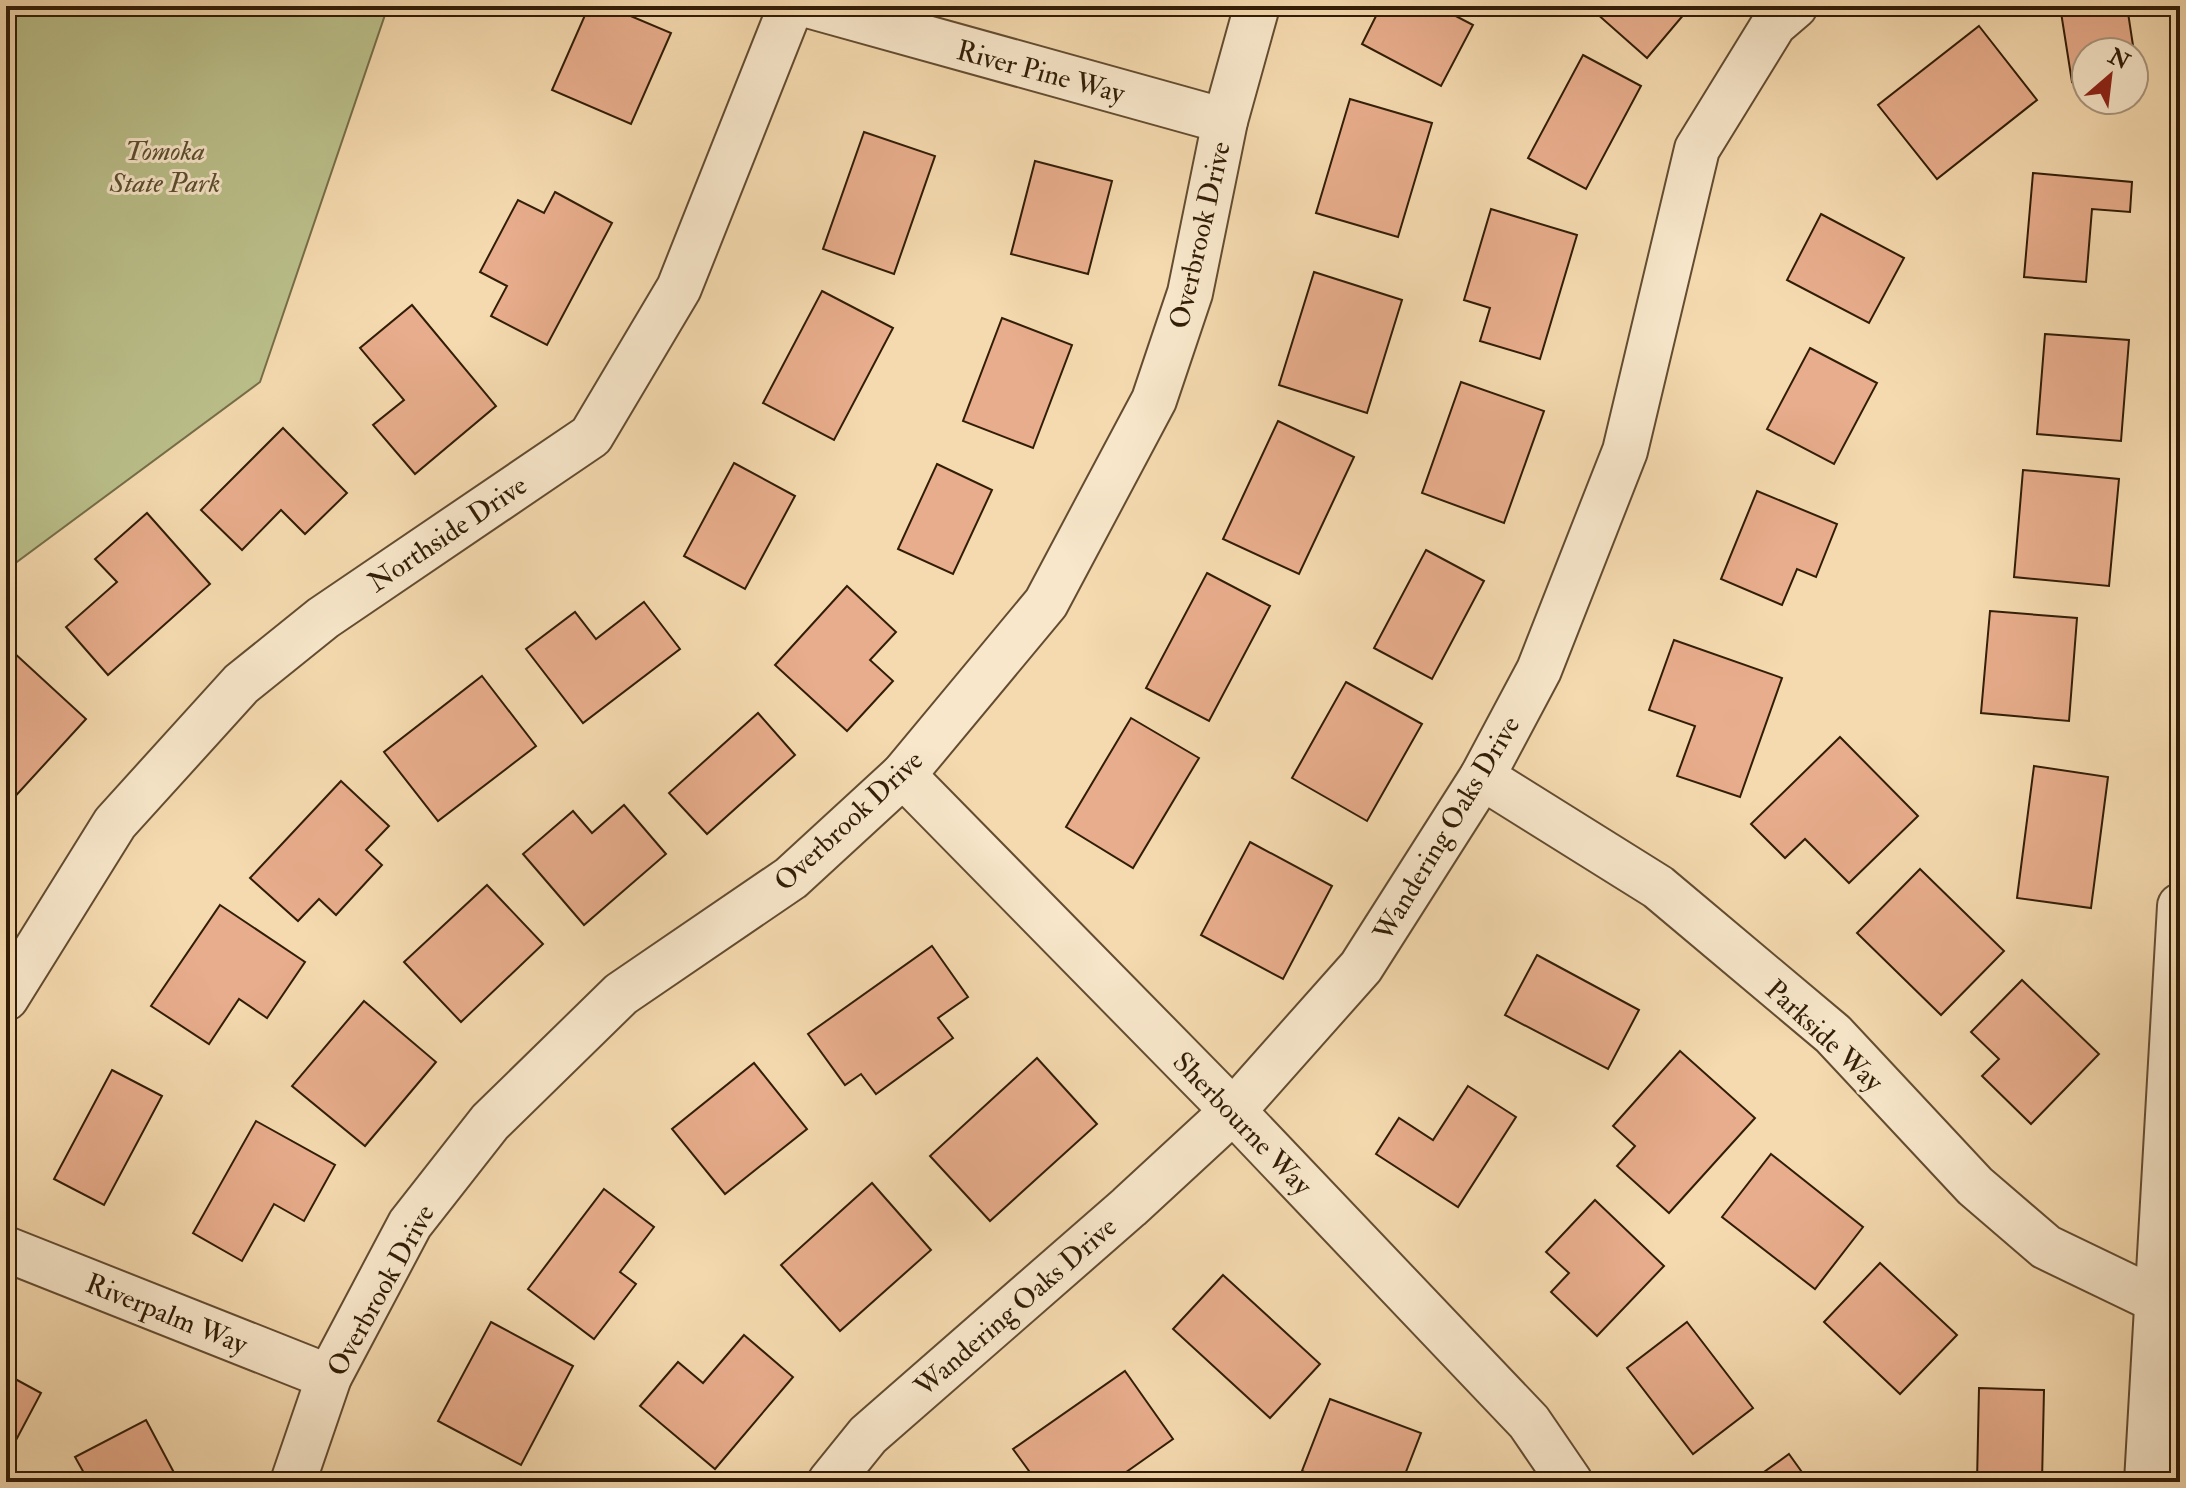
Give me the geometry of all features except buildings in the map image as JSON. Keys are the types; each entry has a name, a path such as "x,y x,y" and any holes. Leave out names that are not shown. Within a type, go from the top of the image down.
{"street":[{"name":"Northside Drive","path":"6,998 115,823 241,684 323,618 591,436 679,288 791,6"},
{"name":"River Pine Way","path":"811,6 1225,121"},
{"name":"Overbrook Drive","path":"293,1482 329,1377 410,1224 490,1122 621,994 791,878 903,775 1046,603 1154,400 1190,293 1225,121 1257,6"},
{"name":"Wandering Oaks Drive","path":"830,1482 868,1435 1129,1207 1233,1111 1361,967 1482,777 1539,670 1625,451 1697,149 1774,24 1795,6"},
{"name":"Sherbourne Way","path":"903,775 1233,1111 1529,1422 1570,1482"},
{"name":"Parkside Way","path":"1482,777 1658,887 1833,1034 1975,1186 2046,1247 2158,1301"},
{"path":"2147,1482 2180,906"},
{"name":"Riverpalm Way","path":"6,1249 329,1377"}],"green space":[{"name":"Tomoka State Park","path":"6,6 388,6 260,382 6,570"}]}
